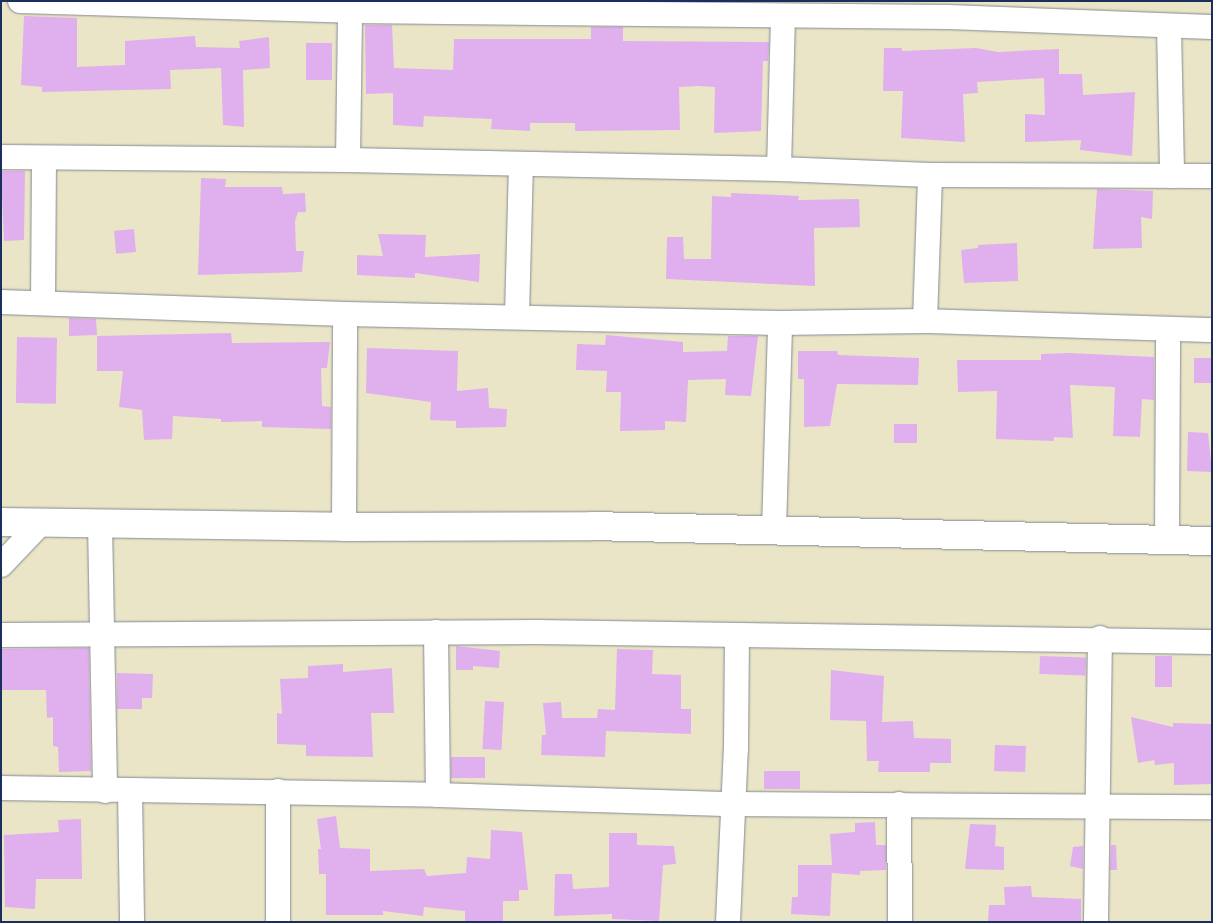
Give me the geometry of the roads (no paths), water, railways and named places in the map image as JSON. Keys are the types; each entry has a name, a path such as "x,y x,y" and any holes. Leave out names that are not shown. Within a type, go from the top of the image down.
{"street":[{"path":"20,1 350,10 412,6 635,7 783,18 948,9 1169,27 1212,27"},
{"path":"348,160 350,10"},
{"path":"779,169 783,18"},
{"path":"1169,27 1172,176"},
{"path":"1,157 44,160 348,160 779,169 930,175 1212,176"},
{"path":"43,303 44,160"},
{"path":"517,316 521,165"},
{"path":"925,321 930,175"},
{"path":"1,302 345,314 517,316 780,323 925,321 1212,330"},
{"path":"344,528 345,314"},
{"path":"774,530 780,323"},
{"path":"1167,540 1168,330"},
{"path":"1,522 344,528 592,526 1212,542"},
{"path":"1,565 41,523"},
{"path":"100,524 105,791"},
{"path":"436,632 438,795"},
{"path":"1,635 101,636 436,632 1100,638 1212,642"},
{"path":"728,922 737,635"},
{"path":"1096,922 1100,638"},
{"path":"1,788 438,795 732,804 1212,807"},
{"path":"130,791 132,922"},
{"path":"278,792 278,922"},
{"path":"899,804 900,922"}]}
